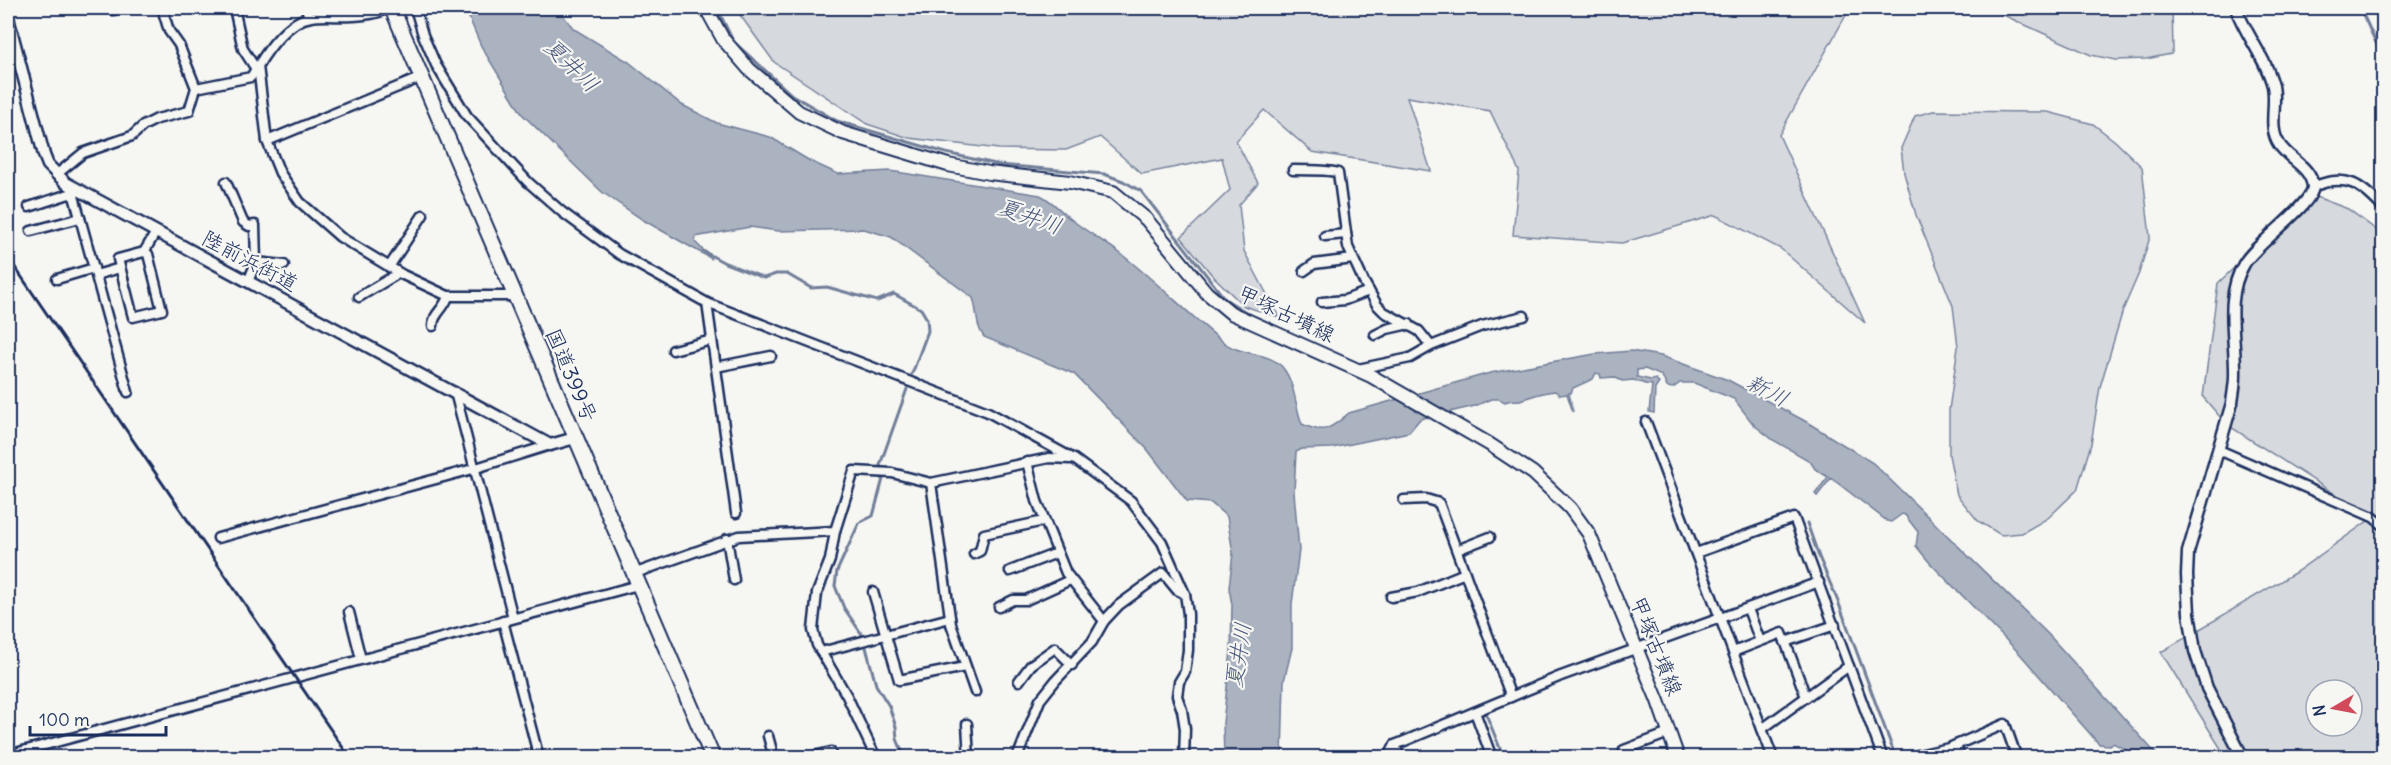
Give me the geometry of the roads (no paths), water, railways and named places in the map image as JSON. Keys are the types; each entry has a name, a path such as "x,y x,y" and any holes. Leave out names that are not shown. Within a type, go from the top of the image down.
{"highway":[{"name":"国道399号","path":"390,8 516,293 575,438 713,758"}],"main road":[{"name":"甲塚古墳線","path":"706,8 723,39 749,69 799,112 843,133 948,165 988,173 1070,182 1113,192 1146,219 1219,304 1252,323 1280,333 1371,376 1489,444 1533,473 1580,520 1598,554 1678,758"}],"street":[{"path":"112,8 113,10 119,8"},
{"path":"56,175 83,153 132,136 143,126 157,119 189,111 196,88 179,45 169,31 162,8"},
{"path":"234,8 243,49 254,66 258,66"},
{"path":"196,88 251,77 272,43 308,12 333,18 382,12 390,8"},
{"path":"415,8 423,35 443,79 467,116 512,166 562,212 619,254 707,303 988,412 1074,459 1131,501 1162,542 1185,594 1188,614 1188,650 1185,672 1179,682 1177,696 1185,729 1184,758"},
{"path":"2236,8 2268,72 2273,87 2274,128 2277,142 2309,175 2313,187 2304,205 2263,242 2245,262 2240,272 2233,296 2232,312 2235,378 2232,403 2188,552 2189,613 2195,651 2207,688 2243,758"},
{"name":"陸前浜街道","path":"8,18 11,46 44,155 56,175 76,193 156,232 550,445"},
{"path":"258,66 267,141 280,173 300,202 340,237 399,273 448,296 509,296 516,293"},
{"path":"267,141 422,77"},
{"path":"1293,170 1316,172 1334,170 1338,173 1346,234 1353,259 1369,291 1384,312 1408,324 1426,337 1431,346"},
{"path":"226,182 243,222 255,225 256,262 248,282"},
{"path":"2313,187 2324,182 2349,182 2363,188 2384,209"},
{"path":"29,207 76,193 80,218 128,392"},
{"path":"389,267 423,215"},
{"path":"31,231 80,218"},
{"path":"144,252 148,255 162,310 133,317 118,259 144,252 156,232"},
{"path":"1325,236 1346,234"},
{"path":"1305,271 1314,264 1353,259"},
{"path":"256,262 284,265"},
{"path":"57,279 120,268"},
{"path":"359,297 399,273"},
{"path":"1322,302 1346,300 1369,291"},
{"path":"433,326 434,317 446,305 448,296"},
{"path":"707,303 736,513"},
{"path":"1357,369 1410,357 1431,346 1482,327 1524,316"},
{"path":"1375,335 1408,324"},
{"path":"673,350 712,340"},
{"path":"716,367 771,356"},
{"path":"455,392 513,618"},
{"path":"1646,422 1773,758"},
{"path":"218,538 473,469 575,438"},
{"path":"2219,450 2373,517 2384,526"},
{"path":"876,758 847,696 821,652 813,630 813,613 817,593 830,560 835,531 854,471 885,472 931,483 1049,458 1074,459"},
{"path":"1027,462 1044,521 1070,580 1104,621"},
{"path":"931,483 950,618 975,692"},
{"path":"1404,500 1426,499 1439,503 1511,697"},
{"path":"1695,554 1794,518 1883,758"},
{"path":"974,554 981,548 984,534 1044,521"},
{"path":"8,755 513,618 636,579 727,539 739,536 835,531"},
{"path":"1456,550 1490,537"},
{"path":"727,539 734,580"},
{"path":"1010,571 1057,553"},
{"path":"1017,758 1040,700 1099,633 1104,621 1119,605 1163,573 1177,590 1185,594"},
{"path":"1391,597 1418,592 1465,573"},
{"path":"999,607 1013,600 1026,600 1070,580"},
{"path":"1388,758 1395,745 1511,697 1819,582"},
{"path":"873,592 899,680 965,667"},
{"path":"1748,609 1760,641"},
{"path":"349,612 361,659"},
{"path":"821,652 950,618"},
{"path":"503,621 539,758"},
{"path":"1785,642 1835,625"},
{"path":"1733,652 1782,633 1806,697"},
{"path":"1019,681 1030,665 1056,648 1072,665"},
{"path":"1762,729 1850,666"},
{"path":"1475,712 1492,758"},
{"path":"967,723 969,758"},
{"path":"1905,758 1956,745 2005,724 2017,758"},
{"path":"1624,750 1669,733"},
{"path":"768,736 774,758"},
{"path":"1395,745 1400,758"},
{"path":"1956,745 1960,758"},
{"path":"806,758 831,752"}],"water":[{"name":"夏井川","path":"465,8 557,8 574,29 629,62 682,105 717,123 770,137 810,161 838,174 890,171 1045,197 1068,217 1134,264 1222,341 1238,350 1271,359 1283,368 1290,381 1302,424 1310,427 1327,428 1349,413 1490,373 1595,354 1631,351 1661,356 1728,380 1805,421 1873,463 2048,634 2159,757 2132,757 2125,749 2113,743 2099,744 2020,654 1930,563 1916,546 1918,532 1905,515 1902,514 1891,522 1887,521 1831,478 1817,496 1815,494 1828,477 1815,469 1810,461 1773,440 1754,425 1734,399 1694,383 1680,383 1673,388 1667,387 1662,376 1645,369 1637,370 1637,377 1656,379 1659,383 1655,389 1654,413 1649,412 1652,385 1634,380 1622,381 1614,377 1601,378 1600,374 1596,373 1593,379 1573,388 1569,393 1573,412 1567,394 1560,395 1555,391 1505,402 1491,399 1475,406 1420,419 1409,432 1332,448 1302,449 1296,452 1294,492 1299,550 1292,604 1292,648 1284,681 1282,757 1224,757 1223,723 1231,651 1232,605 1229,588 1233,553 1227,517 1211,503 1187,501 1147,449 1074,374 984,337 978,323 973,298 891,237 864,229 778,231 750,227 695,237 695,242 712,259 643,220 602,192 522,114 481,46"}],"waterway":[{"path":"717,8 733,41 792,95 837,121 946,153 1000,165 1104,174 1141,191 1225,299 1249,314"},
{"path":"2360,8 2378,47 2384,75"},
{"path":"703,251 725,263 764,278 776,274 787,274 811,288 827,287 877,301 894,294 921,309 927,319 928,331 912,374"},
{"path":"905,758 897,739 896,727 889,706 876,685 863,636 844,608 835,586 837,571 859,523 873,516 884,475 880,465 907,389"},
{"path":"1807,523 1893,750"},
{"path":"1486,714 1504,758"}],"railway":[{"path":"8,257 350,758"}],"water label":[{"name":"新川","path":"1768,390"}]}
